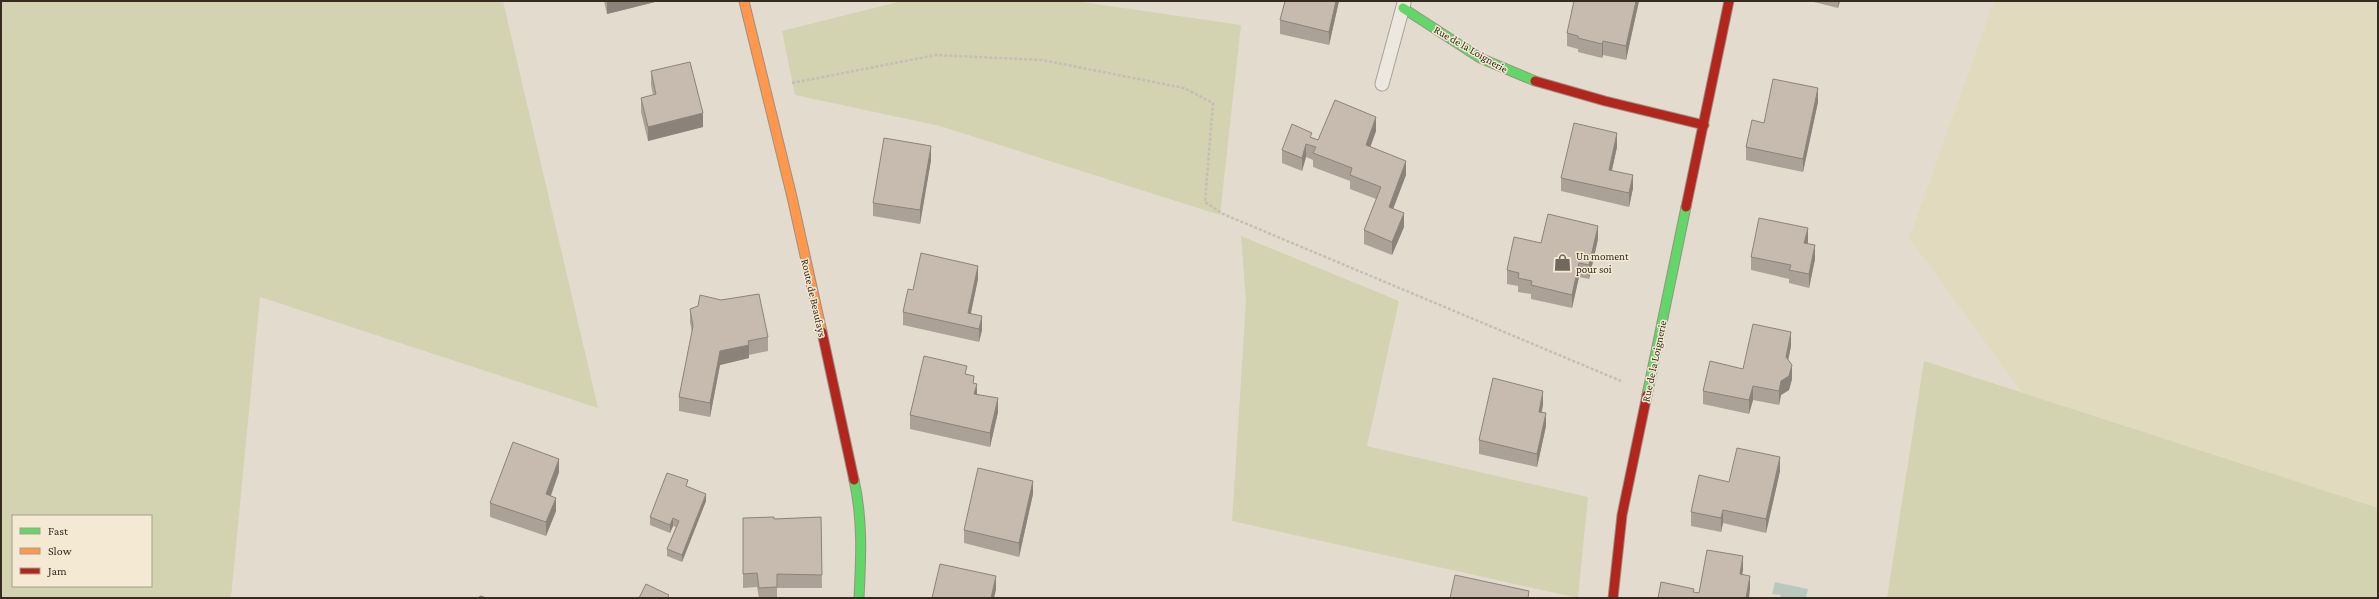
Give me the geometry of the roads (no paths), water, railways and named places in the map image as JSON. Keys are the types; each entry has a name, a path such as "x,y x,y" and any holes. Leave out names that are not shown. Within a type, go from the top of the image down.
{"street":[{"name":"Route de Beaufays","path":"744,1 766,88 859,501 861,561 859,598"},
{"name":"Rue de la Loignerie","path":"1613,598 1622,515 1729,1"},
{"name":"Rue de la Loignerie","path":"1404,5 1458,44 1506,71 1566,90 1704,125"}],"lane":[{"path":"1382,84 1404,5"}],"place":[{"name":"Un moment pour soi","path":"1563,262"}]}
